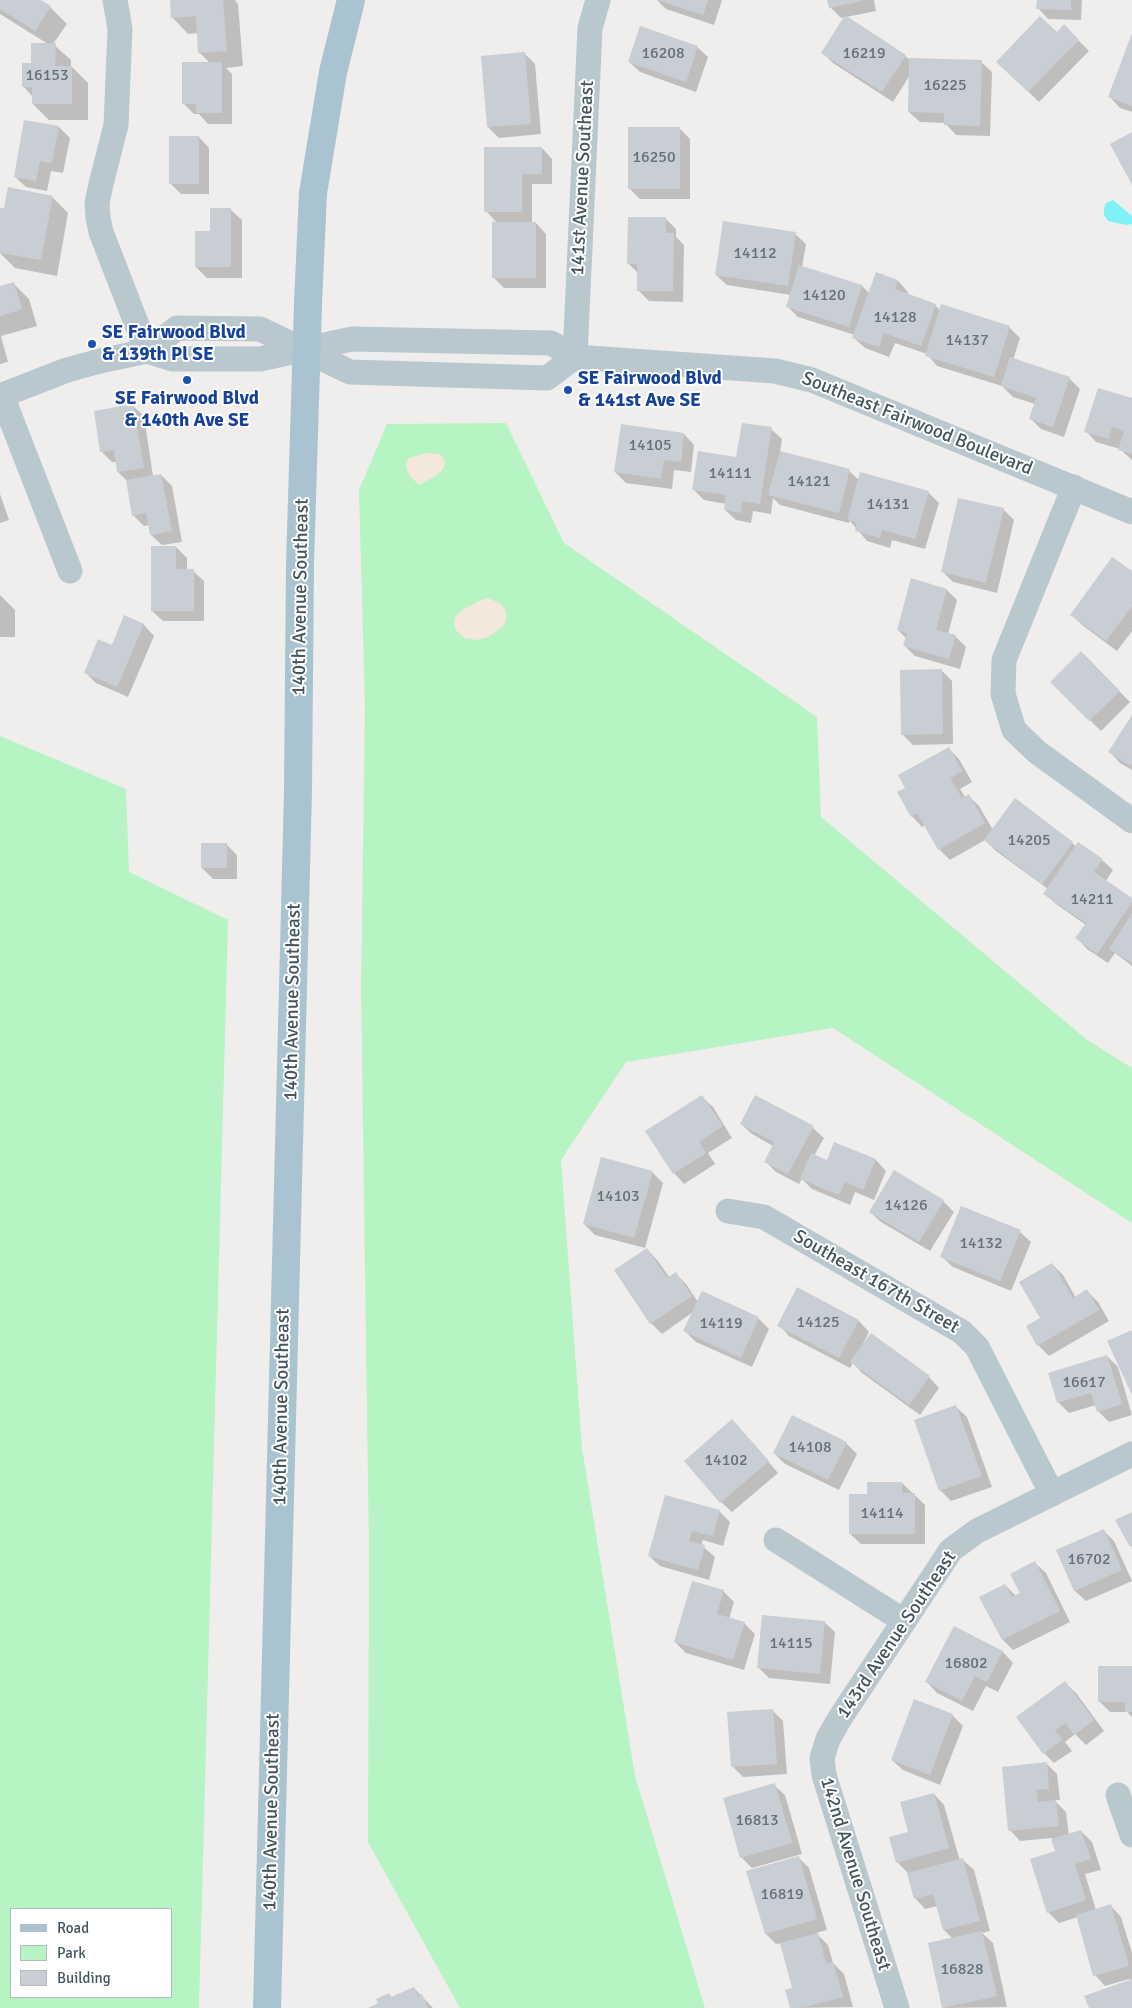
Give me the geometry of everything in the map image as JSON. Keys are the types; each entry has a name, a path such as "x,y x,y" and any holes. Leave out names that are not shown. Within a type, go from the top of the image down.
{"main road":[{"name":"140th Avenue Southeast","path":"267,2008 298,791 300,564 306,350 313,193 333,72 351,0"}],"street":[{"path":"114,0 120,28 116,125 97,203 98,218 101,232 147,351"},
{"name":"141st Avenue Southeast","path":"575,357 590,28 598,0"},
{"path":"70,571 1,396 67,370 147,351 177,328 260,329 350,372 547,378 575,357"},
{"name":"Southeast Fairwood Boulevard","path":"306,350 352,339 551,343 575,357 775,371 812,380 1132,512"},
{"path":"1074,487 1004,660 1003,694 1014,730 1037,752 1132,821"},
{"name":"Southeast 167th Street","path":"728,1211 764,1217 962,1332 977,1347 1052,1494"},
{"name":"143rd Avenue Southeast","path":"828,1739 951,1550 977,1531 1132,1454"},
{"path":"776,1540 904,1620"},
{"name":"142nd Avenue Southeast","path":"828,1739 822,1758 824,1775 896,2008"},
{"path":"1118,1795 1132,1835"}],"green space":[{"path":"506,423 564,543 817,717 821,817 1086,1039 1132,1068 1132,1223 833,1028 626,1062 561,1160 582,1448 635,1776 705,2008 460,2008 368,1842 369,1553 361,987 365,706 359,490 387,424"},
{"path":"0,736 126,789 129,872 228,920 199,2008 0,2008"}],"sand":[{"path":"426,453 439,454 445,463 443,469 437,475 419,485 409,475 406,467 407,461 409,458"},
{"path":"488,598 501,604 506,611 506,621 502,627 488,637 478,640 464,638 455,629 455,617 461,611"}],"water":[{"path":"1113,200 1132,216 1132,224 1126,225 1108,221 1104,215 1104,208 1106,203"}],"building":[{"path":"0,0 41,0 51,6 35,31 0,9"},
{"path":"170,0 223,0 227,51 198,53 196,16 171,18"},
{"path":"658,0 708,0 703,15"},
{"path":"827,0 862,0 862,1 829,8"},
{"path":"1037,0 1071,0 1071,10 1036,9"},
{"path":"845,15 906,55 882,92 821,53"},
{"path":"1040,16 1057,32 1064,24 1079,40 1028,92 996,62"},
{"path":"640,26 698,46 686,82 628,62"},
{"path":"1132,33 1132,106 1108,97"},
{"path":"31,43 56,43 55,66 72,66 72,104 32,104 32,87 22,87 22,63 31,63"},
{"path":"525,52 531,124 487,127 481,56"},
{"path":"909,58 982,60 980,126 944,125 944,113 908,112"},
{"path":"182,62 222,62 222,113 196,113 196,104 182,104"},
{"path":"24,120 59,126 52,163 40,161 36,181 14,177"},
{"path":"628,127 680,127 680,189 628,189"},
{"path":"1132,132 1132,185 1110,144"},
{"path":"169,136 199,136 199,184 169,184"},
{"path":"484,147 542,147 542,174 522,174 522,212 484,212"},
{"path":"8,187 53,196 41,260 0,253 0,208 4,208"},
{"path":"210,208 231,208 231,267 195,267 195,231 210,231"},
{"path":"628,217 666,217 666,233 674,233 673,291 637,291 637,264 627,264"},
{"path":"723,221 796,232 788,286 715,275"},
{"path":"492,222 536,222 536,278 492,278"},
{"path":"799,265 862,285 849,327 786,307"},
{"path":"876,272 898,280 895,289 936,304 921,346 884,333 879,347 852,338"},
{"path":"14,282 22,309 0,316 0,286"},
{"path":"941,304 1010,326 994,377 925,356"},
{"path":"1010,357 1070,377 1053,427 1029,419 1036,398 1001,386"},
{"path":"1098,388 1132,398 1132,454 1118,450 1124,431 1112,427 1109,439 1084,432"},
{"path":"133,404 144,468 117,472 114,450 100,452 94,411"},
{"path":"742,423 772,427 760,504 742,501 741,513 724,510 726,495 692,490 698,451 736,457"},
{"path":"621,424 684,433 681,462 664,460 661,479 614,472"},
{"path":"780,451 850,469 839,513 768,495"},
{"path":"860,472 929,491 915,539 882,530 880,538 855,531 857,523 847,520"},
{"path":"161,474 172,531 150,535 146,513 132,516 126,480"},
{"path":"958,498 1004,508 986,583 941,572"},
{"path":"151,546 176,546 176,569 194,569 194,611 151,611"},
{"path":"1112,557 1132,571 1132,606 1106,641 1070,615"},
{"path":"911,578 947,589 936,630 956,635 949,659 903,646 907,633 897,630"},
{"path":"124,615 144,624 117,687 84,673 98,639 112,645"},
{"path":"1081,651 1120,691 1089,721 1050,682"},
{"path":"942,669 943,734 901,735 900,670"},
{"path":"1132,715 1132,764 1130,766 1108,752"},
{"path":"949,747 962,771 950,778 962,798 969,794 985,823 938,850 917,813 911,817 897,792 905,788 898,775"},
{"path":"1015,798 1073,842 1042,884 984,840"},
{"path":"1078,842 1103,859 1094,872 1132,898 1132,902 1097,954 1075,938 1086,923 1043,894"},
{"path":"201,843 227,843 227,868 201,868"},
{"path":"1132,913 1132,963 1109,949"},
{"path":"702,1095 723,1126 699,1142 706,1153 673,1174 645,1131"},
{"path":"755,1095 814,1126 788,1174 764,1162 774,1142 740,1124"},
{"path":"834,1142 876,1159 863,1190 845,1182 839,1195 800,1179 811,1153 827,1160"},
{"path":"601,1157 653,1171 634,1238 583,1224"},
{"path":"894,1170 944,1200 919,1242 869,1212"},
{"path":"961,1206 1021,1230 1000,1281 940,1257"},
{"path":"647,1248 667,1278 676,1272 692,1296 650,1324 614,1270"},
{"path":"1052,1263 1073,1298 1087,1289 1099,1310 1037,1346 1026,1326 1040,1318 1019,1282"},
{"path":"797,1287 859,1320 839,1358 777,1326"},
{"path":"702,1291 759,1317 741,1358 683,1331"},
{"path":"1132,1330 1132,1395 1107,1341"},
{"path":"871,1333 930,1376 909,1405 850,1362"},
{"path":"1107,1355 1122,1404 1097,1412 1091,1393 1057,1403 1048,1373"},
{"path":"956,1405 982,1476 939,1491 914,1420"},
{"path":"792,1415 847,1442 828,1480 773,1453"},
{"path":"732,1419 769,1461 720,1503 684,1461"},
{"path":"867,1482 902,1482 902,1493 915,1493 915,1534 849,1534 849,1494 867,1494"},
{"path":"665,1495 720,1510 713,1536 692,1531 689,1541 705,1545 698,1570 648,1556"},
{"path":"1132,1512 1132,1546 1130,1547 1115,1520"},
{"path":"1104,1529 1122,1570 1074,1591 1056,1550"},
{"path":"1035,1561 1060,1611 1002,1640 979,1597 1005,1584 1012,1597 1020,1593 1010,1574"},
{"path":"692,1581 724,1590 717,1614 745,1622 733,1660 674,1642"},
{"path":"762,1615 825,1621 820,1674 757,1668"},
{"path":"954,1626 1003,1651 987,1682 975,1676 962,1701 925,1682"},
{"path":"1098,1666 1132,1666 1132,1712 1125,1712 1125,1702 1098,1702"},
{"path":"1065,1681 1094,1720 1074,1735 1066,1723 1055,1730 1062,1740 1043,1754 1016,1717"},
{"path":"914,1699 953,1714 930,1775 891,1760"},
{"path":"773,1709 777,1764 731,1767 727,1712"},
{"path":"1047,1762 1049,1789 1036,1790 1038,1802 1056,1800 1059,1826 1008,1831 1002,1767"},
{"path":"775,1783 792,1843 740,1858 723,1798"},
{"path":"934,1793 949,1848 896,1863 889,1837 908,1832 900,1802"},
{"path":"1081,1830 1091,1859 1075,1864 1086,1900 1047,1913 1030,1859 1055,1851 1051,1839"},
{"path":"799,1856 817,1919 765,1934 746,1871"},
{"path":"963,1858 980,1921 943,1930 933,1894 914,1899 907,1873"},
{"path":"1111,1904 1129,1966 1093,1976 1076,1915"},
{"path":"982,1931 997,1996 942,2008 928,1943"},
{"path":"818,1933 826,1964 833,1962 843,1997 800,2008 790,2008 785,1990 792,1988 780,1943"},
{"path":"1132,1979 1132,2008 1089,2008 1084,1996"},
{"path":"414,1987 418,1996 422,1994 428,2008 368,2008 378,2003 376,1999 389,1993 391,1997"}],"place":[{"name":"SE Fairwood Blvd & 139th Pl SE","path":"92,344"},
{"name":"SE Fairwood Blvd & 140th Ave SE","path":"187,380"},
{"name":"SE Fairwood Blvd & 141st Ave SE","path":"568,390"}]}
